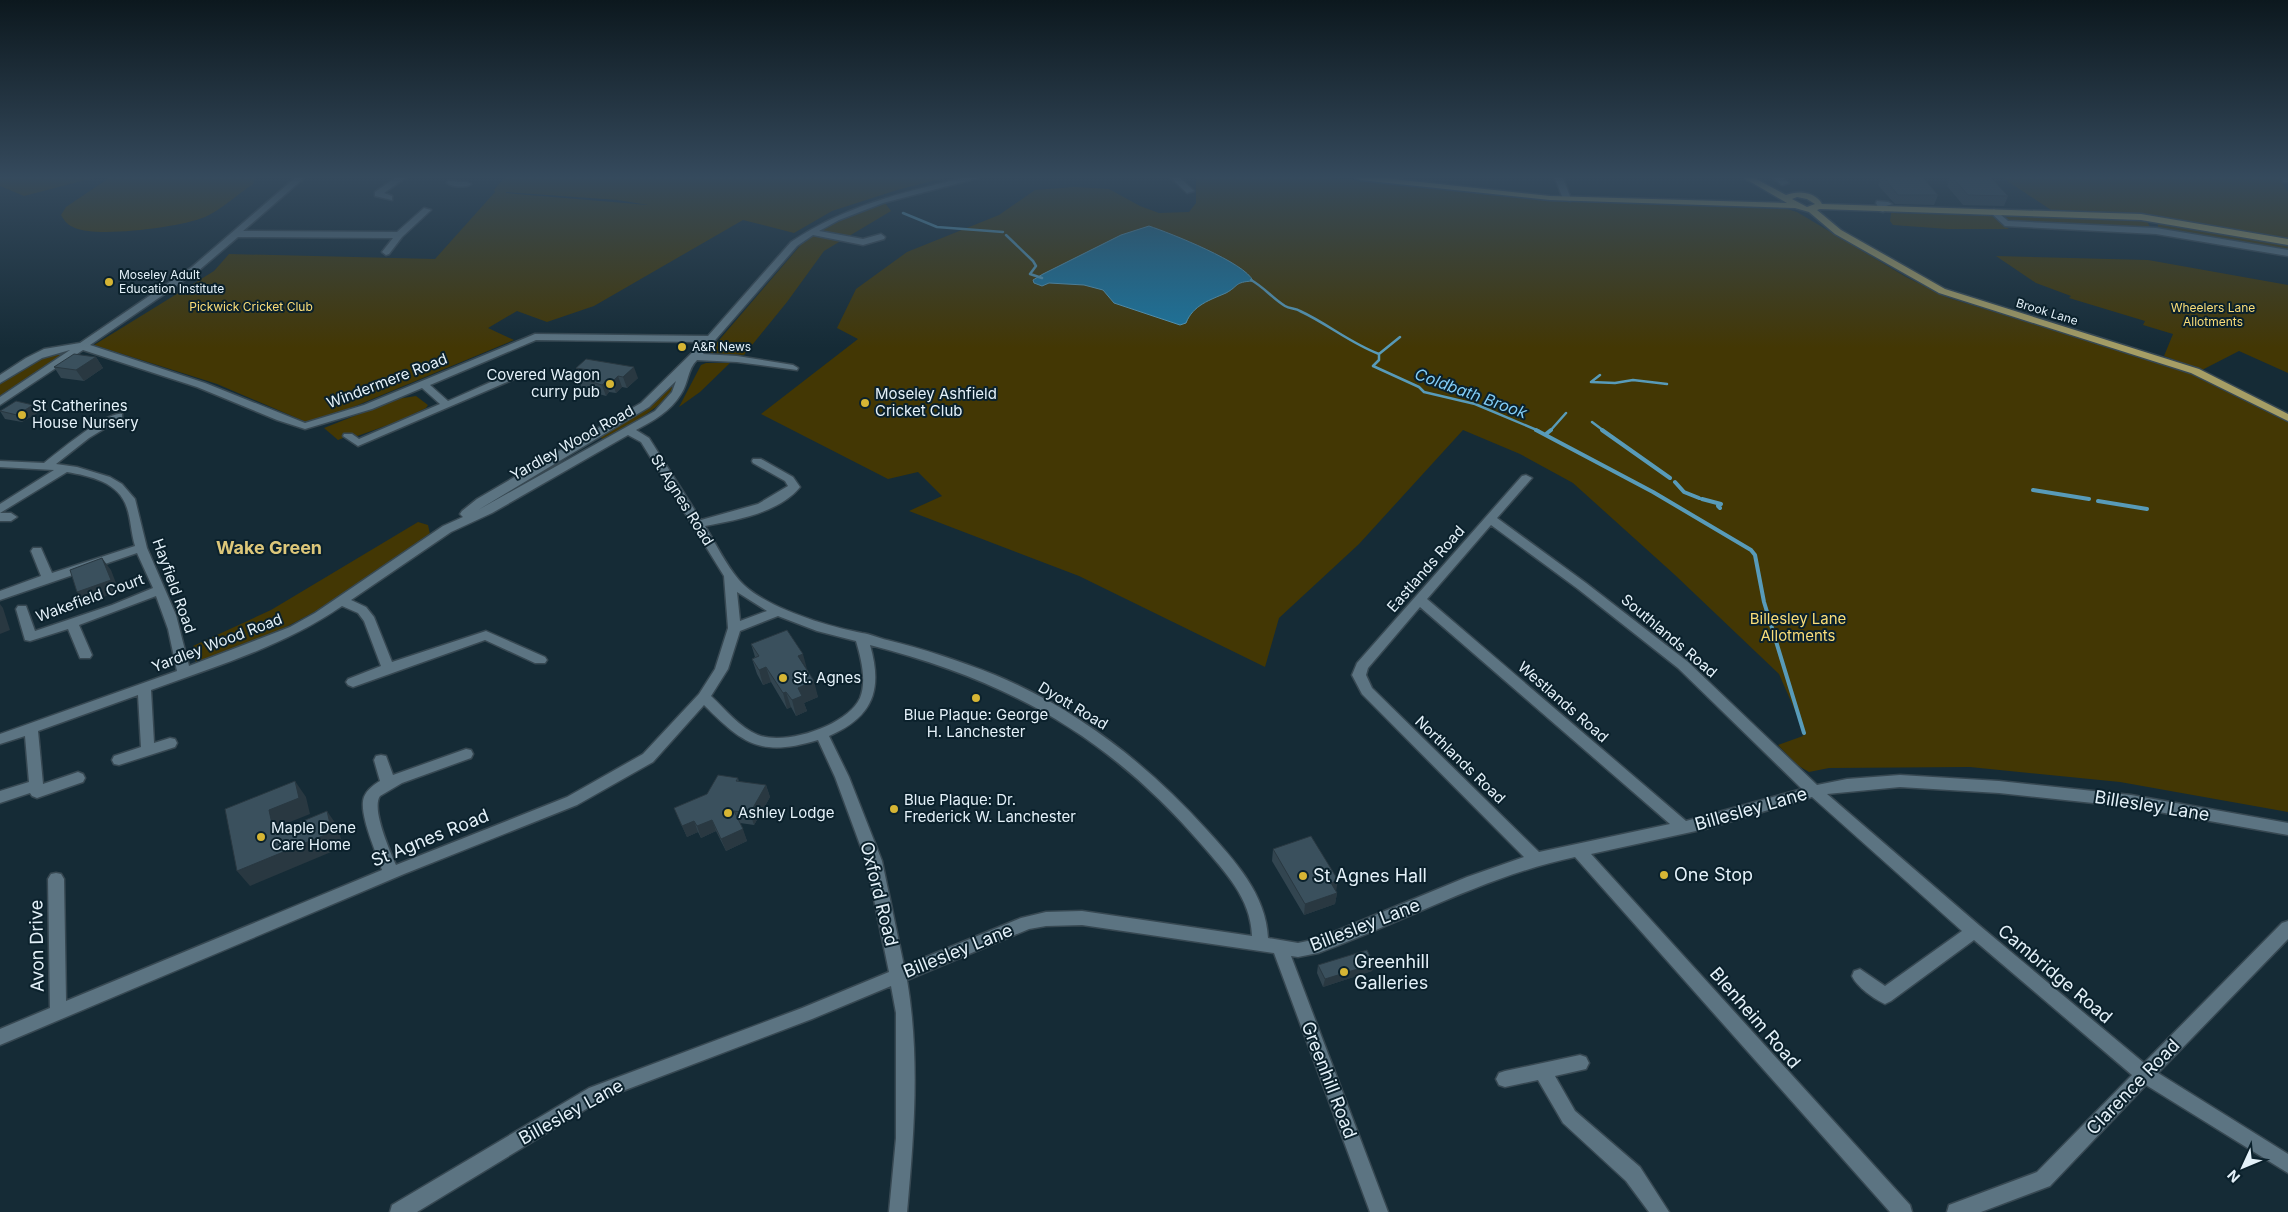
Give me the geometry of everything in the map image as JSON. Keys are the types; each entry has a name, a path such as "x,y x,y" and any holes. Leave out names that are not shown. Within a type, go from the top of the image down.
{"main road":[{"name":"Brook Lane","path":"1844,235 1942,291 2195,371 2288,418"},
{"path":"2245,235 2288,242"}],"street":[{"path":"0,402 195,269 236,235"},
{"path":"386,252 400,235"},
{"name":"Yardley Wood Road","path":"0,739 270,642 319,616 453,526 481,502 645,406 695,358 794,244 807,235"},
{"path":"824,235 863,242 881,237"},
{"path":"2172,235 2288,253"},
{"path":"88,332 102,333"},
{"name":"Windermere Road","path":"82,346 201,385 305,426 368,407 535,337 710,339"},
{"path":"0,380 41,353 62,346 82,346"},
{"path":"695,358 737,359 793,368"},
{"name":"Yardley Wood Road","path":"453,526 488,510 604,442 659,413 678,393 685,368"},
{"path":"348,436 358,443 516,375"},
{"path":"423,384 447,405"},
{"path":"46,467 85,436 118,416"},
{"name":"St Agnes Road","path":"628,430 644,440 735,584 776,612"},
{"path":"592,436 604,442"},
{"path":"698,524 761,506 787,494 794,486 789,480 757,461"},
{"name":"Hayfield Road","path":"0,464 64,469 101,478 126,493 132,504 141,548 160,590 180,647 184,674"},
{"path":"0,510 64,469"},
{"name":"Eastlands Road","path":"1362,683 1359,675 1362,666 1526,478"},
{"name":"Southlands Road","path":"1491,519 1582,586 1683,665 1814,791"},
{"path":"0,596 48,578 141,548"},
{"path":"37,551 48,578"},
{"name":"St Agnes Road","path":"0,1037 392,873 572,801 620,776 648,758 704,697 721,669 734,628 730,576"},
{"name":"Wakefield Court","path":"22,609 30,637 72,624 160,590"},
{"name":"Westlands Road","path":"1420,600 1684,828"},
{"path":"342,601 362,610 370,620 388,668"},
{"path":"734,628 776,612"},
{"name":"Dyott Road","path":"776,612 992,679 1059,714 1109,747 1146,776 1192,823 1234,872 1256,905 1261,927 1260,945"},
{"path":"72,624 84,655"},
{"path":"353,682 388,668 486,635 540,660"},
{"path":"704,697 724,716 754,739 770,743 789,744 822,733 857,712 866,698 869,681 866,653 861,637"},
{"name":"Northlands Road","path":"1362,683 1385,710 1536,859"},
{"path":"144,688 148,750"},
{"path":"31,728 37,792 78,778"},
{"name":"Oxford Road","path":"822,733 842,777 874,861 904,1013 905,1138 898,1212"},
{"path":"119,760 170,743"},
{"path":"392,873 373,820 369,800 374,792 388,783 466,754"},
{"path":"381,760 388,783"},
{"name":"Billesley Lane","path":"399,1212 594,1094 806,1014 1008,930 1046,920 1082,918 1298,950 1318,946 1472,882 1536,859 1684,828 1814,791 1847,785 1900,782 1999,787 2131,800 2288,829"},
{"path":"0,797 36,785"},
{"name":"Cambridge Road","path":"1814,791 1974,931 2145,1075 2288,1164"},
{"name":"Blenheim Road","path":"1578,850 1903,1212"},
{"name":"Avon Drive","path":"56,879 58,1013"},
{"name":"Clarence Road","path":"1956,1212 2043,1179 2288,928"},
{"path":"1860,976 1885,996 1974,931"},
{"name":"Greenhill Road","path":"1280,948 1379,1212"},
{"path":"1505,1078 1543,1072 1580,1063"},
{"path":"1543,1072 1569,1118 1633,1174 1660,1212"}],"green space":[{"name":"Pickwick Cricket Club","path":"457,235 718,235 594,306 547,322 517,311 488,328 514,340 334,415 306,422 217,384 94,345 214,271 229,254 435,259"},
{"path":"813,235 852,235 824,251 787,302 744,355 708,353 805,240"},
{"name":"Billesley Lane Allotments","path":"950,235 1835,235 1906,277 1949,298 2174,367 2214,383 2288,421 2288,812 2120,782 1970,767 1829,768 1809,772 1797,765 1778,745 1803,736 1800,722 1779,674 1675,575 1573,483 1520,454 1463,430 1359,544 1279,618 1265,667 1079,576 909,511 942,496 918,472 888,479 761,414 858,339 837,328 856,289 907,252"},
{"path":"2183,235 2229,235 2288,245 2288,252"},
{"path":"2262,235 2288,235 2288,239"},
{"name":"Wheelers Lane Allotments","path":"1996,256 2148,260 2288,285 2288,373 2239,351 2202,370 2164,356 2173,334 2143,325 2145,321 2069,298 2071,296 2036,283"},
{"path":"62,352 63,355 0,396 0,384 46,354"},
{"path":"706,363 730,363 700,392 679,407 701,365"},
{"path":"672,384 674,388 667,397 651,411 603,439 599,437 642,412"},
{"path":"416,396 428,405 426,408 399,421 352,438 348,436 338,440 324,428 397,399"},
{"path":"418,522 428,525 430,534 320,609 273,634 196,663 193,646 271,610"}],"water":[{"path":"1121,235 1172,235 1237,266 1253,281 1240,283 1226,293 1198,307 1186,323 1180,325 1114,303 1103,290 1084,285 1049,283 1042,286 1034,283 1033,280 1043,274"}],"building":[{"path":"74,354 96,357 76,370 54,367"},
{"path":"586,359 634,367 623,377 618,376 612,382 606,381 602,385 578,378 588,370 576,368"},
{"path":"16,401 33,405 17,415 0,411"},
{"path":"102,558 111,580 77,592 70,570"},
{"name":"St. Agnes","path":"787,630 803,654 798,656 814,681 798,688 802,696 792,700 786,692 783,693 766,667 759,670 752,659 759,656 751,644"},
{"name":"Ashley Lodge","path":"718,775 738,778 736,781 766,785 750,813 734,811 743,829 721,839 712,820 697,826 694,821 682,826 674,808 707,794"},
{"path":"295,781 299,798 269,810 274,833 327,811 332,832 237,871 225,809"},
{"name":"St Agnes Hall","path":"1311,836 1338,880 1331,883 1337,893 1305,904 1273,849"},
{"path":"1367,950 1374,964 1325,979 1318,965"}],"waterway":[{"name":"Coldbath Brook","path":"1006,235 1033,261 1036,266 1030,274 1042,278"},
{"name":"Coldbath Brook","path":"1251,280 1285,306 1298,310 1379,354"},
{"path":"1379,354 1400,337"},
{"name":"Coldbath Brook","path":"1379,354 1379,360 1373,366 1419,387 1424,392 1475,404 1539,431"},
{"path":"1600,375 1591,382 1615,383 1633,380 1667,384"},
{"path":"1551,430 1566,413"},
{"path":"1592,422 1604,431"},
{"name":"Coldbath Brook","path":"1536,430 1653,492 1751,550 1755,555 1764,602 1804,733"},
{"name":"Coldbath Brook","path":"1546,434 1551,430"},
{"path":"1602,430 1670,478"},
{"path":"1675,482 1684,492 1699,498"},
{"path":"2033,490 2089,499"},
{"path":"1702,499 1721,504 1718,506 1720,508"},
{"path":"2098,501 2147,509"}],"place":[{"name":"Moseley Adult Education Institute","path":"109,282"},
{"name":"A&R News","path":"682,347"},
{"name":"Covered Wagon curry pub","path":"610,384"},
{"name":"Moseley Ashfield Cricket Club","path":"865,403"},
{"name":"St Catherines House Nursery","path":"22,415"},
{"name":"St. Agnes","path":"783,678"},
{"name":"Blue Plaque: George H. Lanchester","path":"976,698"},
{"name":"Blue Plaque: Dr. Frederick W. Lanchester","path":"894,809"},
{"name":"Ashley Lodge","path":"728,813"},
{"name":"Maple Dene Care Home","path":"261,837"},
{"name":"One Stop","path":"1664,875"},
{"name":"St Agnes Hall","path":"1303,876"},
{"name":"Greenhill Galleries","path":"1344,972"}],"district":[{"name":"Wake Green","path":"269,548"}]}
